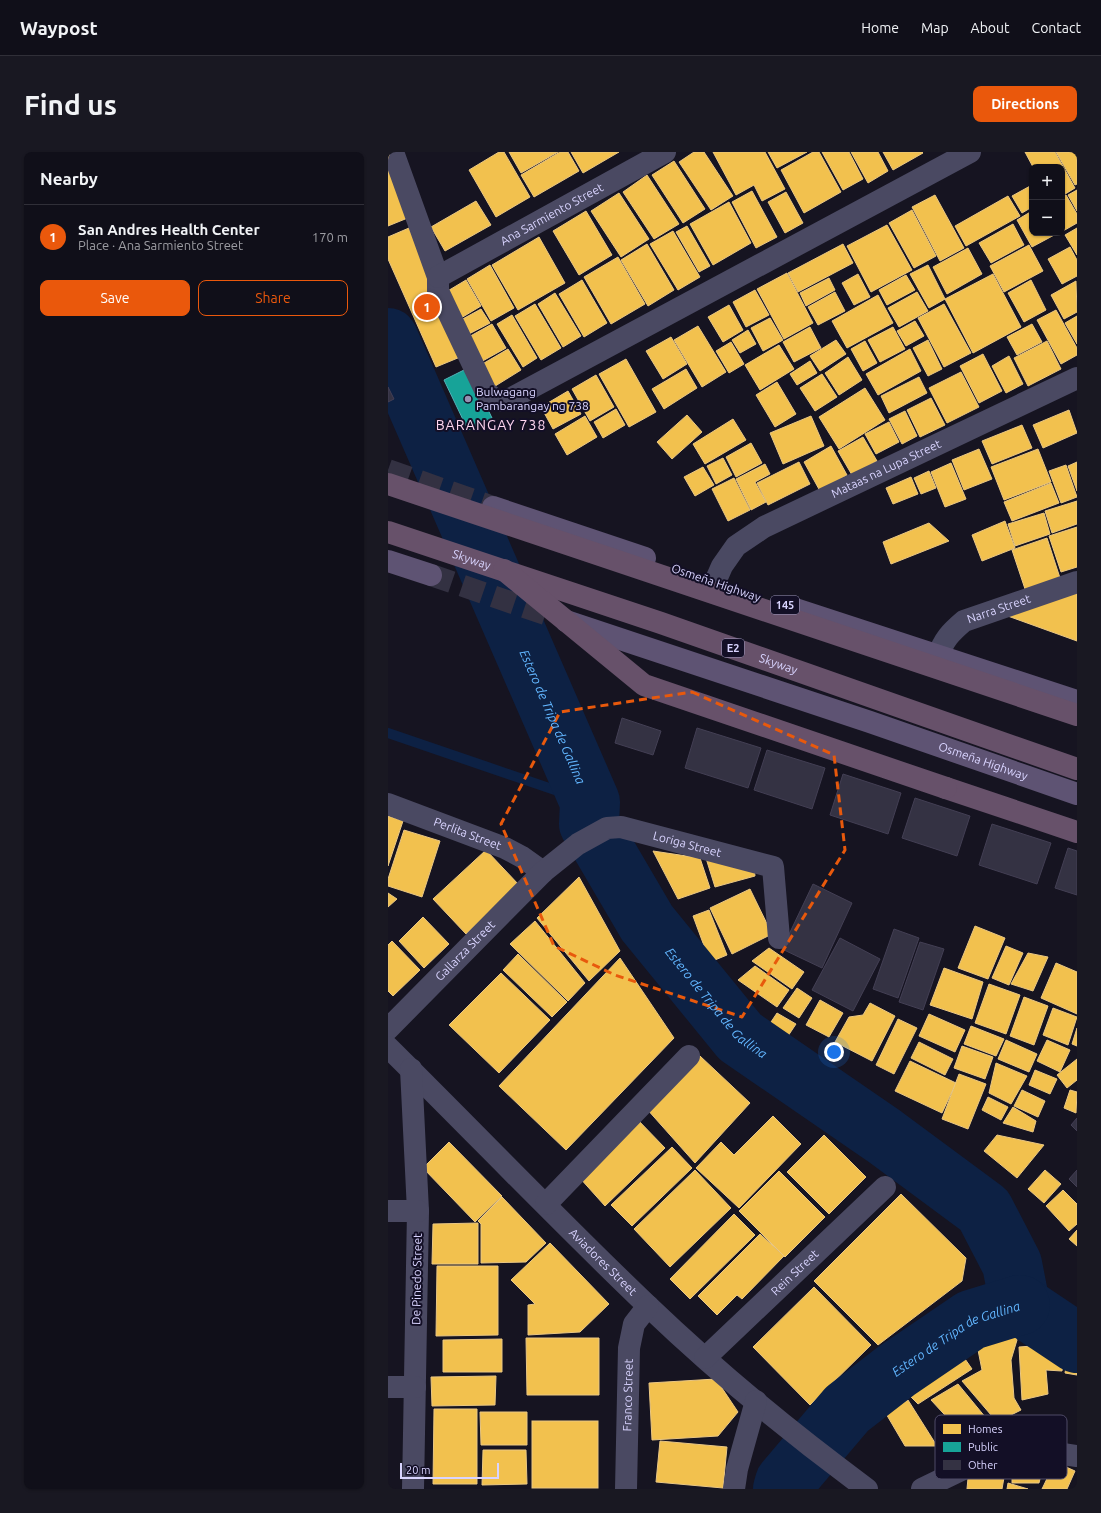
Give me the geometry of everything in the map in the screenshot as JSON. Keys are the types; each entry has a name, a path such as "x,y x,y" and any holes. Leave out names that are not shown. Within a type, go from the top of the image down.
{"highway":[{"path":"388,484 1077,715"},
{"name":"Skyway","path":"388,532 504,570 1077,769"},
{"path":"504,570 644,685 1077,832"}],"main road":[{"name":"Osmeña Highway","path":"493,507 938,657 1077,701"},
{"path":"388,561 431,575"},
{"name":"Osmeña Highway","path":"548,615 870,722 1077,794"}],"street":[{"path":"392,152 438,277 438,292 486,392 497,401 510,399 970,152"},
{"name":"Ana Sarmiento Street","path":"438,277 665,152"},
{"name":"Mataas na Lupa Street","path":"715,582 722,566 736,546 764,526 1077,378"},
{"name":"Narra Street","path":"938,657 941,646 949,633 964,621 1077,582"},
{"name":"Perlita Street","path":"388,804 505,848 522,857 543,872"},
{"name":"Loriga Street","path":"543,872 578,844 607,828 621,827 773,867 779,938"},
{"name":"Gallarza Street","path":"388,1029 543,872"},
{"name":"Aviadores Street","path":"388,1047 648,1306 705,1358 800,1438 867,1489"},
{"path":"546,1204 689,1056"},
{"name":"De Pinedo Street","path":"410,1069 418,1211 413,1489"},
{"name":"Rein Street","path":"705,1358 885,1187"},
{"path":"388,1211 418,1211"},
{"name":"Franco Street","path":"626,1489 629,1348 634,1324 648,1306"},
{"path":"388,1387 415,1387"},
{"path":"734,1489 737,1469 756,1401"},
{"path":"1067,1454 1077,1456"},
{"path":"922,1489 943,1479"}],"highlighted area":[{"path":"692,692 834,755 845,850 742,1017 615,975 554,946 501,824 560,712"}],"building: Homes":[{"path":"388,152 415,215 388,226"},
{"path":"499,152 504,152 530,197 496,217 469,170"},
{"path":"509,152 558,152 521,173"},
{"path":"560,152 568,152 579,171 534,197 521,175"},
{"path":"571,152 619,152 583,173"},
{"path":"694,152 704,152 733,196 711,210 679,162"},
{"path":"713,152 765,152 785,189 762,201 754,185 736,195"},
{"path":"768,152 807,152 777,168"},
{"path":"813,152 819,152 841,192 804,213 781,170"},
{"path":"822,152 849,152 863,179 843,190"},
{"path":"851,152 878,152 888,171 868,183"},
{"path":"883,152 922,152 923,153 893,170"},
{"path":"1025,152 1055,152 1062,164 1031,164"},
{"path":"1056,152 1077,152 1077,184 1075,185 1065,168 1065,164 1063,164"},
{"path":"674,161 705,209 683,223 652,175"},
{"path":"1065,170 1075,188 1065,194"},
{"path":"647,175 679,224 654,239 623,192"},
{"path":"1029,187 1029,209 1022,213 1012,196"},
{"path":"1077,190 1077,211 1068,195"},
{"path":"752,191 777,237 756,248 732,202"},
{"path":"786,192 803,223 785,233 768,202"},
{"path":"619,193 649,239 621,257 591,211"},
{"path":"935,195 964,248 940,261 912,207"},
{"path":"1008,196 1020,216 966,246 955,226"},
{"path":"1065,196 1077,214 1077,223 1065,230 1065,200"},
{"path":"476,201 491,225 445,251 431,227"},
{"path":"729,202 751,243 713,265 690,224"},
{"path":"912,210 936,256 914,268 889,223"},
{"path":"586,211 612,255 579,275 553,231"},
{"path":"1029,213 1029,236 1052,236 1032,247 1017,220"},
{"path":"1013,224 1024,245 991,263 979,243"},
{"path":"887,225 912,270 871,292 847,246"},
{"path":"687,226 710,266 699,272 676,232"},
{"path":"409,228 465,355 436,367 388,259 388,237"},
{"path":"1077,228 1077,255 1065,235"},
{"path":"673,231 700,277 678,290 650,244"},
{"path":"539,237 565,283 518,310 492,265"},
{"path":"647,244 674,290 648,306 621,260"},
{"path":"843,244 853,263 798,292 788,273"},
{"path":"1029,245 1043,271 1004,292 990,266"},
{"path":"1070,247 1077,260 1077,276 1062,284 1048,259"},
{"path":"968,248 982,274 947,294 933,267"},
{"path":"618,257 645,304 611,324 584,277"},
{"path":"490,265 514,308 491,321 467,279"},
{"path":"928,265 945,299 929,308 910,274"},
{"path":"787,273 813,323 784,339 757,289"},
{"path":"858,274 870,297 854,305 842,283"},
{"path":"993,274 1021,327 973,353 945,299"},
{"path":"906,275 915,290 887,305 879,290"},
{"path":"829,278 835,290 806,306 800,293"},
{"path":"466,280 481,306 461,318 446,292"},
{"path":"582,280 607,323 584,337 559,294"},
{"path":"1031,280 1046,310 1024,322 1008,293"},
{"path":"1076,281 1077,312 1064,319 1051,295"},
{"path":"755,290 769,315 746,327 733,302"},
{"path":"835,292 845,311 818,325 808,307"},
{"path":"917,292 928,311 899,327 888,308"},
{"path":"555,293 581,336 563,347 538,304"},
{"path":"878,295 893,323 847,348 832,321"},
{"path":"535,304 561,348 541,360 515,316"},
{"path":"944,304 971,353 944,367 918,318"},
{"path":"729,305 743,330 723,342 708,317"},
{"path":"481,309 490,323 467,335 459,321"},
{"path":"1056,310 1077,348 1077,355 1061,364 1037,320"},
{"path":"512,315 537,358 523,367 497,324"},
{"path":"1077,316 1077,344 1065,323"},
{"path":"770,318 783,340 763,351 751,328"},
{"path":"915,321 924,336 906,346 897,331"},
{"path":"492,324 506,348 479,363 465,339"},
{"path":"1032,324 1042,342 1017,355 1007,337"},
{"path":"698,326 726,372 702,387 674,340"},
{"path":"810,327 821,348 794,362 783,342"},
{"path":"893,327 905,349 880,362 868,340"},
{"path":"748,330 756,344 740,353 732,340"},
{"path":"671,337 687,364 663,379 646,351"},
{"path":"836,340 846,354 820,371 810,356"},
{"path":"928,340 942,369 928,376 913,348"},
{"path":"865,341 877,363 863,371 851,349"},
{"path":"1047,341 1061,369 1028,386 1014,358"},
{"path":"731,342 744,364 729,373 716,351"},
{"path":"779,345 794,369 760,390 745,365"},
{"path":"508,349 521,370 492,388 479,366"},
{"path":"910,349 921,371 878,395 866,374"},
{"path":"983,354 1002,391 979,403 960,366"},
{"path":"1009,356 1023,384 1006,393 992,366"},
{"path":"848,357 862,380 839,395 825,373"},
{"path":"626,359 656,412 629,427 599,374"},
{"path":"810,361 817,373 797,385 790,374"},
{"path":"686,369 697,388 664,409 652,389"},
{"path":"961,372 979,407 947,423 929,388"},
{"path":"822,374 837,397 815,411 800,388"},
{"path":"596,375 614,407 590,421 572,389"},
{"path":"919,377 927,393 889,413 881,396"},
{"path":"777,382 796,414 775,427 756,395"},
{"path":"865,388 885,420 839,449 819,417"},
{"path":"568,391 581,414 553,429 541,407"},
{"path":"931,398 945,425 920,437 907,410"},
{"path":"616,409 625,425 603,438 594,422"},
{"path":"1069,410 1077,433 1043,448 1033,425"},
{"path":"905,411 917,436 902,444 889,419"},
{"path":"687,415 702,432 672,459 657,442"},
{"path":"585,416 597,437 567,455 555,434"},
{"path":"811,416 824,446 783,464 770,433"},
{"path":"733,419 746,440 705,464 693,444"},
{"path":"889,422 899,442 876,454 865,434"},
{"path":"1022,425 1032,448 992,464 982,441"},
{"path":"863,437 877,461 852,475 838,451"},
{"path":"751,443 762,463 736,477 726,457"},
{"path":"831,446 847,475 820,491 804,462"},
{"path":"979,449 992,479 964,490 952,460"},
{"path":"1038,449 1051,482 1004,500 991,467"},
{"path":"723,458 732,475 716,484 707,466"},
{"path":"799,462 810,484 768,505 757,483"},
{"path":"1077,462 1077,491 1068,466"},
{"path":"951,463 966,499 945,507 931,472"},
{"path":"765,464 770,474 755,482 766,502 751,510 736,479"},
{"path":"1066,465 1077,497 1061,503 1049,471"},
{"path":"703,467 714,485 695,496 684,477"},
{"path":"929,471 936,488 921,494 914,478"},
{"path":"911,477 918,494 893,504 886,488"},
{"path":"734,478 750,510 728,521 712,489"},
{"path":"1051,483 1059,503 1012,521 1004,502"},
{"path":"1077,501 1077,524 1052,533 1045,511"},
{"path":"1044,513 1050,534 1015,546 1008,524"},
{"path":"1005,521 1015,548 982,561 972,535"},
{"path":"929,523 949,541 891,564 883,542"},
{"path":"1077,527 1077,567 1061,572 1049,536"},
{"path":"1047,538 1061,581 1026,592 1012,550"},
{"path":"1077,591 1077,641 1005,615"},
{"path":"388,816 403,821 388,866"},
{"path":"404,830 440,841 422,897 388,886 388,879"},
{"path":"486,850 519,885 466,934 433,899"},
{"path":"653,851 700,858 710,888 678,899"},
{"path":"705,855 754,866 755,876 715,887"},
{"path":"579,877 620,951 589,981 537,918"},
{"path":"750,889 772,934 732,954 710,908"},
{"path":"388,893 397,899 388,907"},
{"path":"709,910 727,955 710,962 693,916"},
{"path":"423,917 449,944 424,968 399,941"},
{"path":"535,921 585,983 568,1001 510,944"},
{"path":"975,926 1005,938 988,979 958,968"},
{"path":"392,941 420,970 393,996 388,991 388,945"},
{"path":"1006,946 1023,953 1009,985 992,978"},
{"path":"769,948 804,972 792,989 752,961"},
{"path":"1028,953 1048,957 1033,991 1011,984"},
{"path":"518,954 567,1002 552,1017 503,970"},
{"path":"620,958 674,1038 566,1150 499,1086"},
{"path":"1056,963 1077,972 1077,1014 1041,998"},
{"path":"755,966 789,990 777,1007 738,980"},
{"path":"944,968 983,982 972,1019 930,1005"},
{"path":"501,973 550,1020 499,1073 449,1025"},
{"path":"989,984 1020,995 1006,1034 975,1023"},
{"path":"797,988 812,998 799,1018 783,1008"},
{"path":"1024,997 1048,1006 1034,1045 1010,1036"},
{"path":"820,1000 843,1013 829,1037 806,1025"},
{"path":"870,1003 895,1016 872,1061 835,1042 849,1017 863,1015"},
{"path":"1053,1008 1077,1017 1068,1045 1043,1035"},
{"path":"777,1013 796,1024 788,1036 769,1025"},
{"path":"929,1014 965,1030 955,1052 919,1036"},
{"path":"898,1019 917,1028 894,1074 876,1065"},
{"path":"971,1026 1004,1039 996,1056 964,1044"},
{"path":"1077,1028 1077,1046 1072,1044"},
{"path":"767,1029 786,1039 778,1052 759,1040"},
{"path":"1006,1040 1037,1054 1029,1072 998,1059"},
{"path":"1047,1040 1070,1050 1060,1072 1037,1061"},
{"path":"919,1042 953,1059 945,1075 911,1058"},
{"path":"962,1046 993,1057 985,1079 954,1068"},
{"path":"700,1056 750,1103 695,1163 646,1108"},
{"path":"1077,1059 1077,1080 1067,1088 1057,1075"},
{"path":"910,1061 956,1083 942,1113 895,1091"},
{"path":"996,1063 1027,1076 1011,1104 989,1093"},
{"path":"1035,1070 1057,1079 1050,1094 1029,1085"},
{"path":"959,1074 986,1084 968,1129 942,1119"},
{"path":"1022,1090 1045,1101 1038,1117 1014,1106"},
{"path":"1070,1090 1077,1092 1076,1113 1064,1108"},
{"path":"988,1097 1008,1107 1001,1120 982,1110"},
{"path":"1013,1107 1036,1121 1033,1132 1003,1123"},
{"path":"773,1116 801,1144 739,1208 696,1168 721,1142 734,1155"},
{"path":"636,1118 665,1148 605,1206 579,1177"},
{"path":"824,1135 866,1177 829,1214 787,1172"},
{"path":"997,1135 1044,1145 1017,1178 984,1151"},
{"path":"449,1142 502,1196 475,1222 423,1168"},
{"path":"672,1147 692,1168 632,1226 611,1205"},
{"path":"695,1170 731,1208 670,1267 634,1229"},
{"path":"1045,1170 1061,1184 1044,1203 1028,1189"},
{"path":"779,1171 825,1217 785,1257 739,1211"},
{"path":"1063,1190 1077,1204 1077,1224 1069,1231 1046,1206"},
{"path":"901,1194 966,1258 962,1281 878,1345 814,1281"},
{"path":"502,1197 546,1243 526,1262 481,1263 481,1224 478,1221"},
{"path":"734,1214 755,1235 690,1299 670,1279"},
{"path":"478,1223 478,1264 432,1264 433,1224"},
{"path":"1077,1230 1077,1246 1069,1239"},
{"path":"760,1234 784,1256 742,1299 737,1295 717,1315 698,1296"},
{"path":"550,1243 609,1304 580,1332 528,1335 528,1305 535,1304 511,1280"},
{"path":"437,1266 498,1266 498,1335 436,1336"},
{"path":"814,1287 871,1345 810,1405 753,1347"},
{"path":"1011,1326 1017,1340 1011,1360 1014,1398 1021,1410 1011,1415 991,1415 962,1381 982,1370 976,1340"},
{"path":"1072,1329 1077,1330 1077,1375 1065,1373"},
{"path":"526,1338 599,1338 599,1395 527,1395"},
{"path":"502,1339 502,1372 443,1372 443,1340"},
{"path":"1046,1345 1064,1355 1062,1371 1046,1370 1048,1394 1022,1400 1019,1347"},
{"path":"963,1356 972,1369 918,1404 909,1395"},
{"path":"496,1376 495,1405 432,1406 431,1377"},
{"path":"716,1379 738,1412 718,1436 652,1440 649,1383"},
{"path":"958,1384 984,1415 945,1415 931,1400"},
{"path":"908,1400 935,1443 935,1446 905,1446 885,1412"},
{"path":"434,1409 477,1409 477,1484 433,1484"},
{"path":"480,1412 527,1412 527,1445 481,1445"},
{"path":"532,1421 598,1421 598,1488 532,1488"},
{"path":"660,1441 727,1447 723,1488 656,1482"},
{"path":"483,1450 526,1450 527,1484 482,1485"},
{"path":"1067,1467 1075,1471 1067,1489 1042,1489 1047,1479 1067,1479"},
{"path":"968,1479 1004,1479 1002,1489 967,1489"},
{"path":"1012,1479 1040,1479 1039,1483 1012,1483"},
{"path":"1008,1483 1028,1489 1007,1489"}],"building: Public":[{"name":"Bulwagang Pambarangay ng 738","path":"468,368 492,418 468,430 444,380"}],"building: Other":[{"path":"388,387 394,399 388,402"},
{"path":"622,718 661,731 653,755 615,743"},
{"path":"697,728 761,748 748,788 685,768"},
{"path":"767,750 825,768 812,809 754,790"},
{"path":"843,774 901,793 888,834 830,815"},
{"path":"915,798 970,816 957,856 902,838"},
{"path":"992,824 1051,843 1037,884 979,865"},
{"path":"1068,848 1077,851 1077,895 1055,888"},
{"path":"813,884 852,903 822,968 782,949"},
{"path":"894,929 919,938 898,998 873,989"},
{"path":"840,938 880,959 853,1011 812,990"},
{"path":"920,942 944,949 923,1010 899,1002"},
{"path":"1077,1118 1077,1131 1071,1125"},
{"path":"1077,1170 1077,1187 1069,1179"}],"waterway":[{"name":"Estero de Tripa de Gallina","path":"388,338 590,802 589,824 647,923 740,1037 884,1136 984,1210 1012,1264 1020,1305"},
{"path":"388,733 590,802"},
{"path":"1020,1305 1077,1343"},
{"name":"Estero de Tripa de Gallina","path":"783,1489 785,1482 847,1409 896,1371 971,1320 1020,1305"}],"tunnel":[{"path":"388,470 493,507"},
{"path":"431,575 548,615"}],"place":[{"name":"San Andres Health Center","path":"427,307"},
{"name":"Bulwagang Pambarangay ng 738","path":"468,399"}],"district":[{"name":"BARANGAY 738","path":"491,425"}]}
